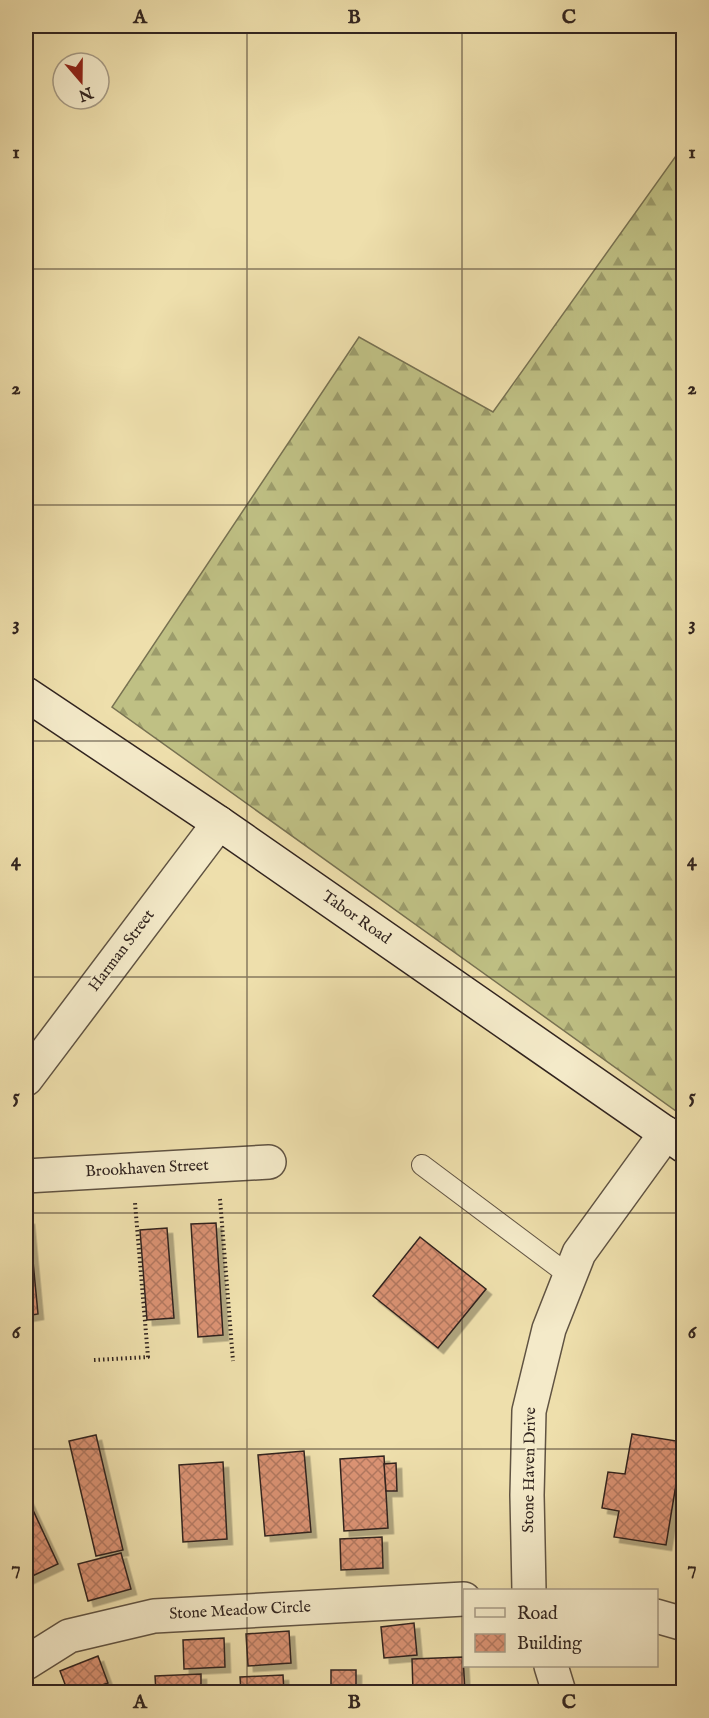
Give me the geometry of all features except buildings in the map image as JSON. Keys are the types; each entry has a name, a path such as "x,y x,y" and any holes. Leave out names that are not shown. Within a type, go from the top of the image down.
{"street":[{"name":"Tabor Road","path":"26,694 219,823 675,1140"},
{"name":"Harman Street","path":"26,1079 219,823"},
{"name":"Stone Haven Drive","path":"530,1589 527,1495 529,1411 549,1329 579,1253 675,1140"},
{"name":"Brookhaven Street","path":"26,1176 269,1162"},
{"name":"Stone Meadow Circle","path":"26,1663 69,1636 154,1616 463,1599"},
{"path":"658,1616 684,1624"},
{"path":"552,1667 559,1692"}],"lane":[{"path":"422,1165 570,1276"}],"path":[{"path":"218,1165 233,1361"},
{"path":"94,1360 148,1358 133,1170"}],"green space":[{"path":"683,146 683,1116 112,707 359,337 493,412"}]}
